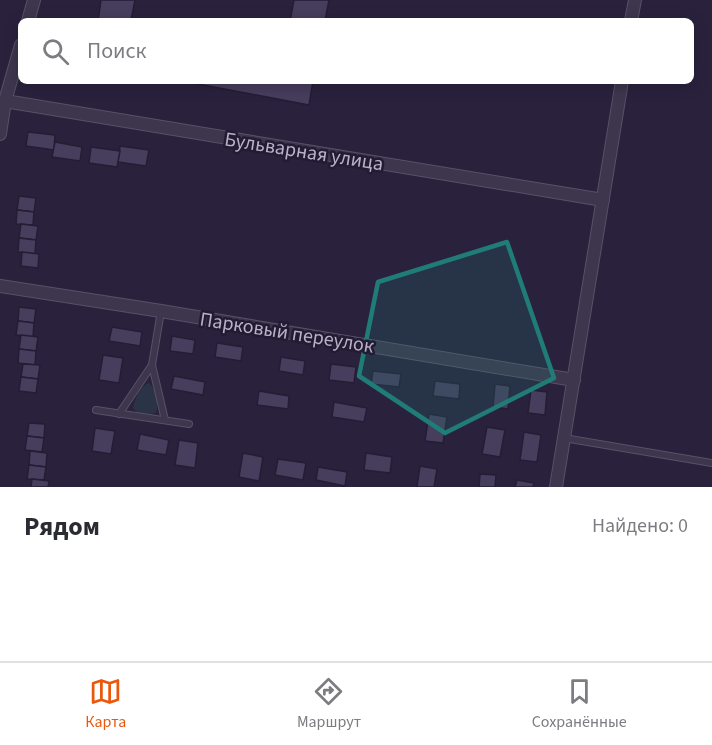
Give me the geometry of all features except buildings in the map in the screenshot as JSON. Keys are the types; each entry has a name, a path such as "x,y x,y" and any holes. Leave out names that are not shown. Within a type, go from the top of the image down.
{"street":[{"path":"29,18 34,0"},
{"path":"632,18 635,0"},
{"path":"0,134 5,101 18,56"},
{"path":"556,487 622,84"},
{"name":"Бульварная улица","path":"5,101 603,200"},
{"name":"Парковый переулок","path":"0,286 574,380"}],"lane":[{"path":"161,311 152,365 165,420"},
{"path":"119,414 152,365"},
{"path":"96,410 189,424"},
{"path":"564,438 712,463"}],"highlighted area":[{"path":"507,242 554,378 445,433 359,376 378,282"}],"shaded area":[{"path":"149,383 156,397 156,413 140,413 133,408 134,404 141,390"}]}
